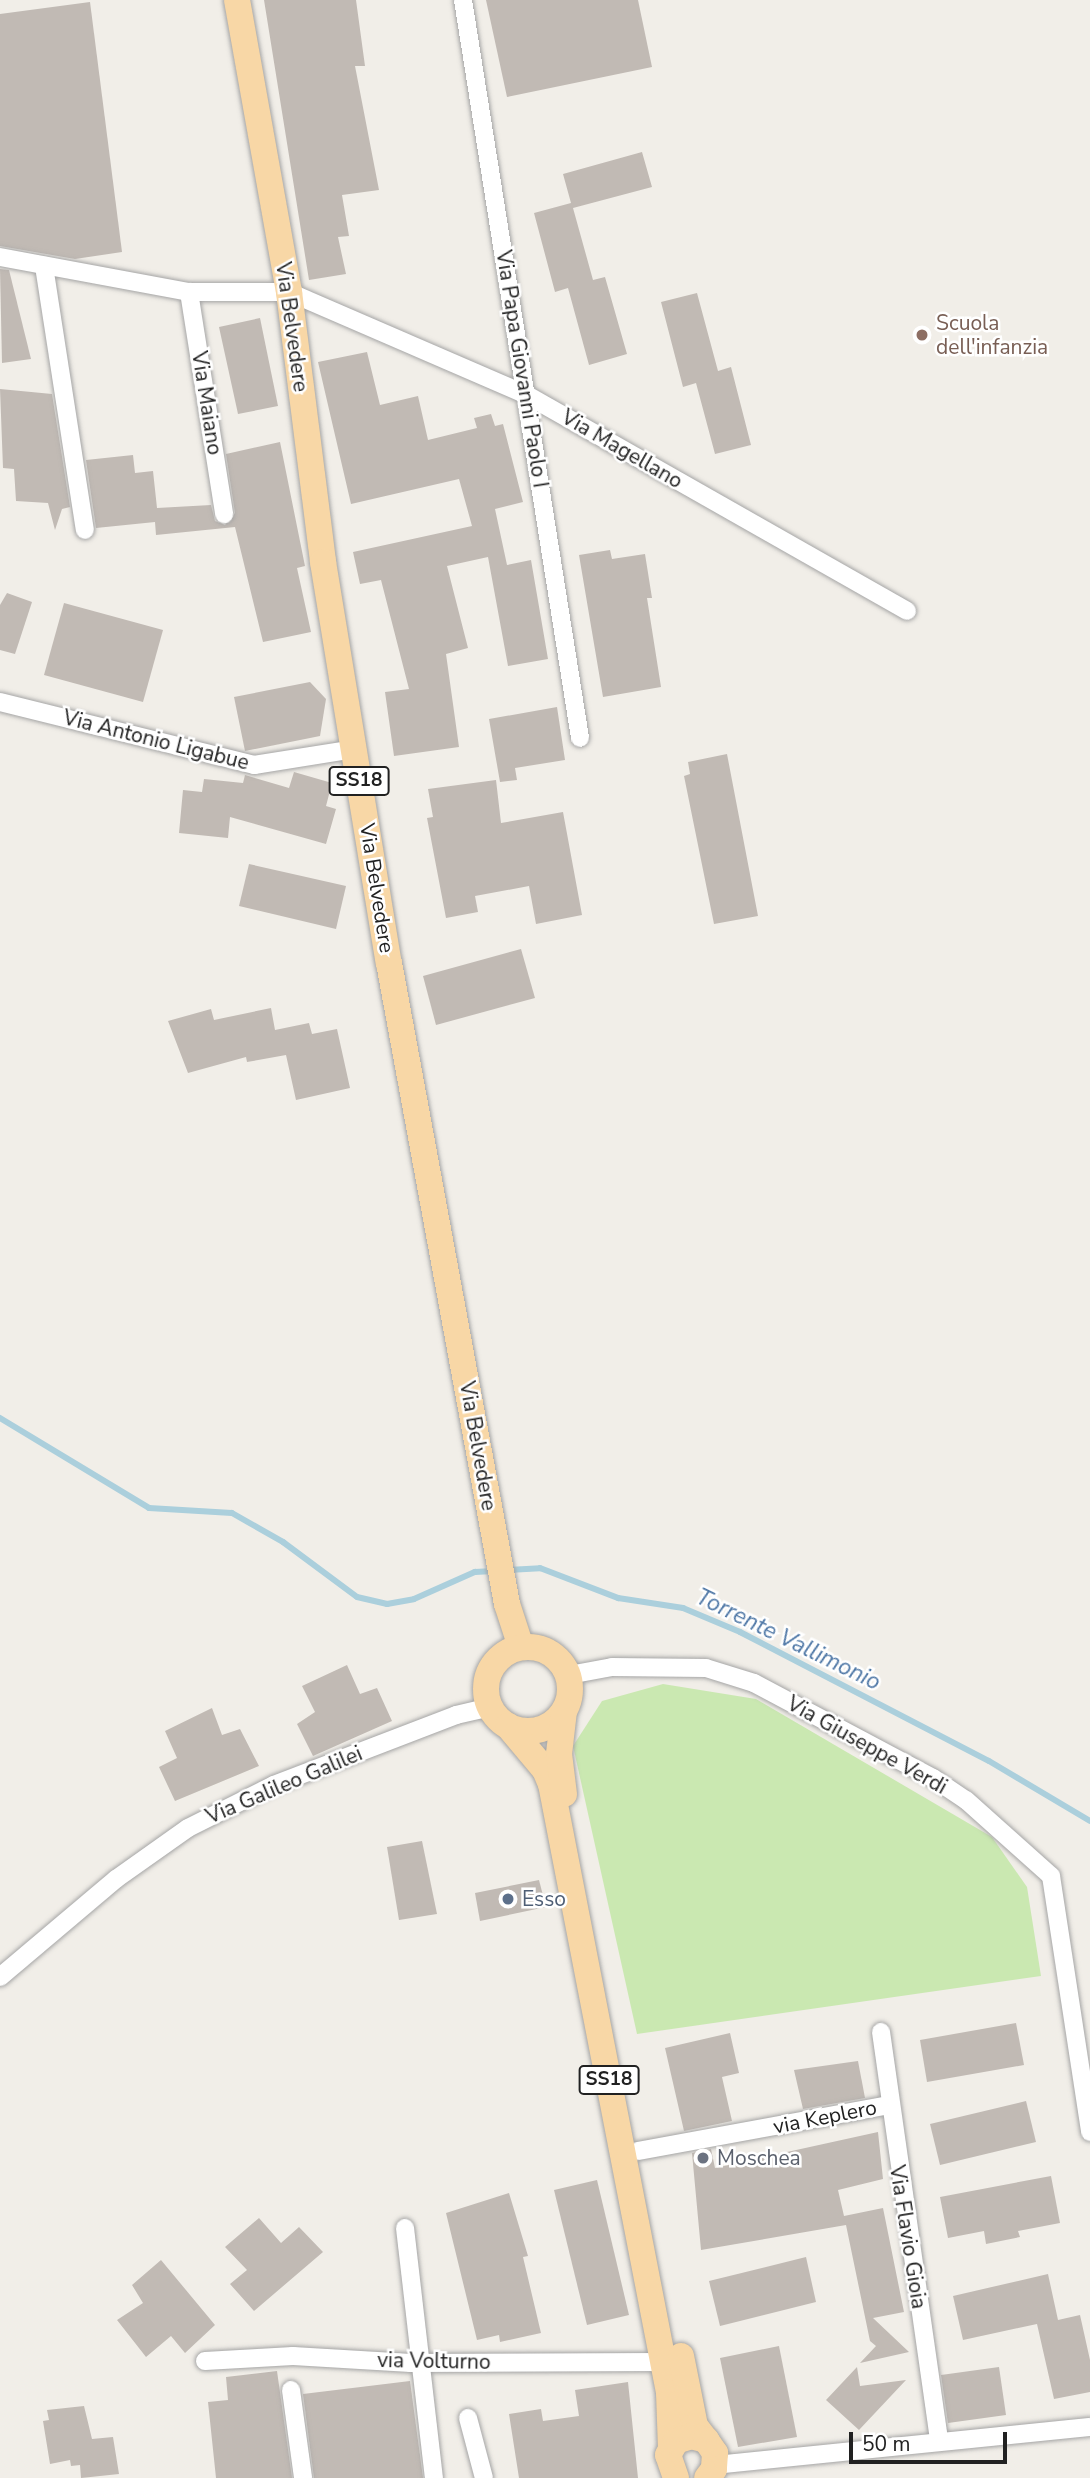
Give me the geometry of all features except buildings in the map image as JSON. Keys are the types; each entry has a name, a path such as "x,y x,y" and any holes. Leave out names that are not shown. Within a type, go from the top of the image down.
{"main road":[{"name":"Via Belvedere","path":"237,0 289,292 323,562 354,750 501,1570 521,1647"},
{"path":"564,1711 548,1727 533,1731 499,1717 486,1681 498,1658 521,1647 555,1656 569,1675"},
{"name":"SS18","path":"569,1675 571,1690 564,1711 560,1774 695,2426 710,2467"},
{"name":"SS18","path":"499,1717 545,1770 551,1784 664,2362 672,2417 668,2463 675,2478"},
{"path":"671,2448 685,2437 710,2467"}],"street":[{"name":"Via Papa Giovanni Paolo I","path":"463,0 580,738"},
{"path":"0,257 190,292 289,292"},
{"path":"44,266 85,530"},
{"name":"Via Maiano","path":"190,292 224,514"},
{"name":"Via Magellano","path":"289,292 527,395 907,611"},
{"name":"Via Antonio Ligabue","path":"0,702 254,765 354,750"},
{"name":"Via Giuseppe Verdi","path":"569,1675 612,1667 706,1668 754,1683 933,1778 966,1800 1051,1876 1090,2132"},
{"name":"Via Galileo Galilei","path":"0,1977 116,1879 188,1828 274,1785 456,1715 499,1717"},
{"name":"Via Flavio Gioia","path":"881,2032 888,2105 939,2441"},
{"name":"via Keplero","path":"638,2151 888,2105"},
{"path":"405,2228 434,2478"},
{"name":"via Volturno","path":"205,2361 293,2356 422,2363 664,2362"},
{"path":"291,2390 303,2478"},
{"path":"468,2417 484,2478"},
{"path":"710,2467 1090,2427"}],"green space":[{"path":"663,1684 756,1699 992,1837 1027,1887 1041,1976 637,2034 573,1746 602,1701"}],"waterway":[{"name":"Torrente Vallimonio","path":"0,1418 149,1508 232,1513 283,1542 357,1597 387,1604 414,1599 475,1572 493,1571"},
{"name":"Torrente Vallimonio","path":"507,1570 540,1568 618,1598 683,1608 740,1632 989,1761 1090,1821"}],"place":[{"name":"Scuola dell'infanzia","path":"922,335"},
{"name":"Esso","path":"508,1899"},
{"name":"Moschea","path":"703,2158"}]}
